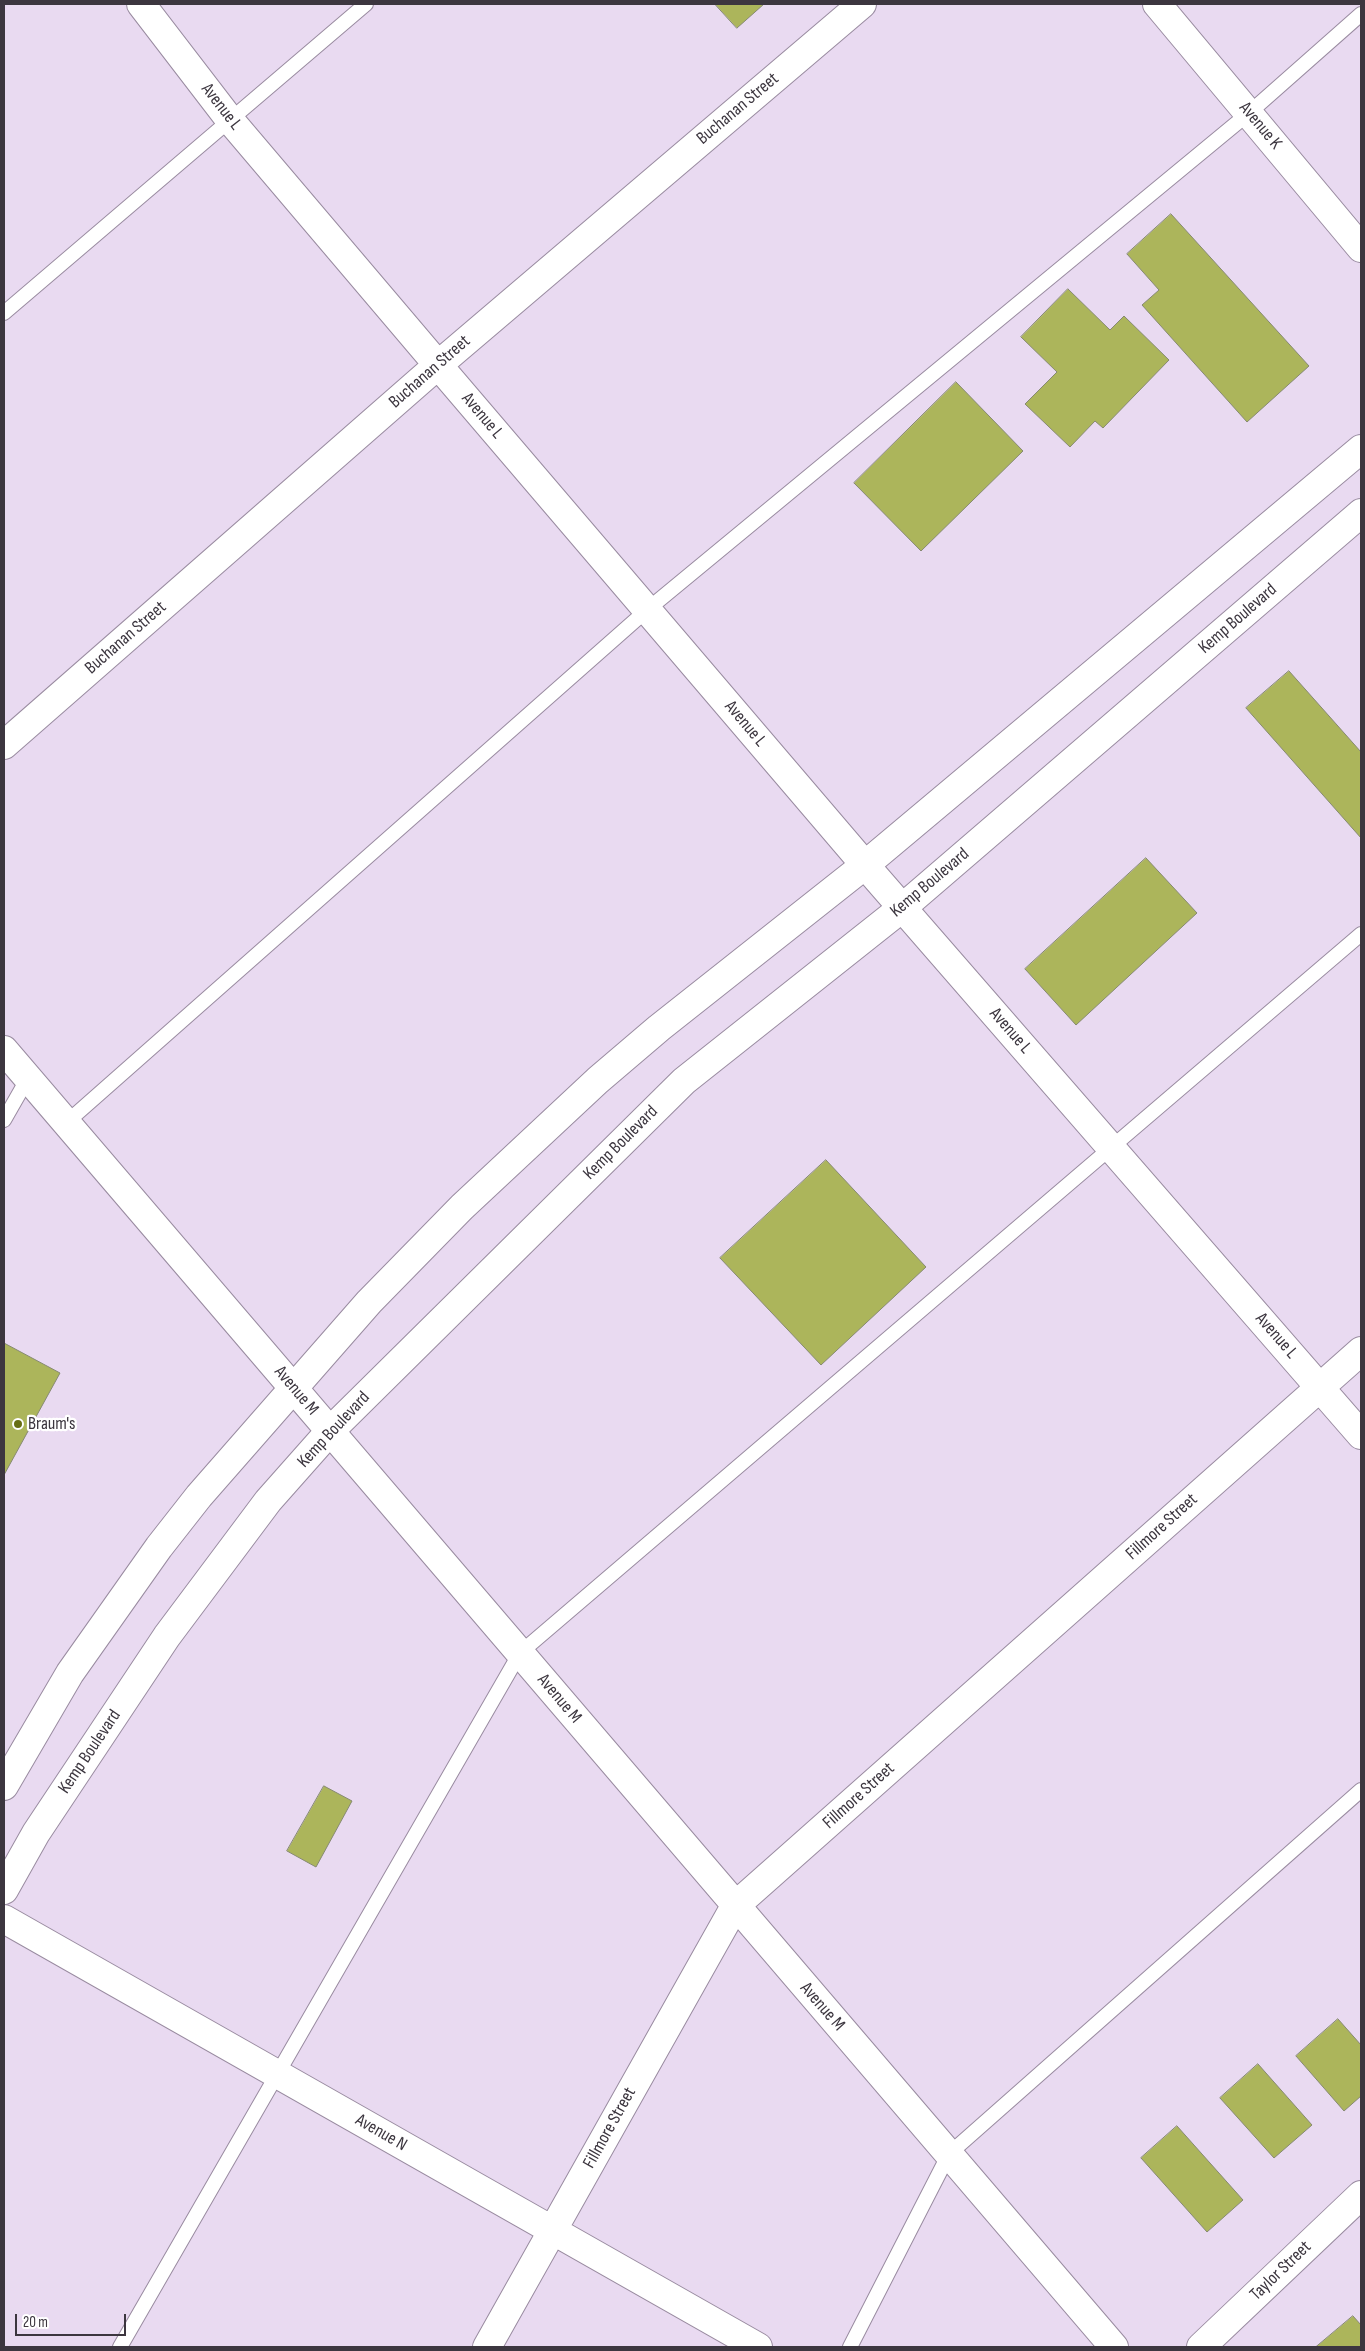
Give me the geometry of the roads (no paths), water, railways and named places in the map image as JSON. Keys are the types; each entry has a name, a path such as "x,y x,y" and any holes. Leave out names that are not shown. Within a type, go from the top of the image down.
{"street":[{"name":"Avenue L","path":"141,4 230,120 865,865 1361,1435"},
{"name":"Buchanan Street","path":"4,745 438,364 862,4"},
{"name":"Avenue K","path":"1157,4 1361,248"},
{"path":"4,1786 70,1674 159,1547 198,1496 369,1302 462,1207 591,1086 660,1028 865,865 1361,448"},
{"name":"Kemp Boulevard","path":"4,1890 36,1833 167,1636 268,1501 330,1431 684,1080 902,908 1361,513"},
{"name":"Avenue M","path":"4,1050 1114,2347"},
{"name":"Fillmore Street","path":"487,2347 736,1906 1361,1351"},
{"name":"Avenue N","path":"4,1920 758,2347"},
{"name":"Taylor Street","path":"1201,2347 1361,2195"}],"lane":[{"path":"4,313 366,4"},
{"path":"66,1123 648,610 1249,113 1361,14"},
{"path":"120,2347 520,1653 1361,934"},
{"path":"4,1120 28,1078"},
{"path":"850,2347 949,2154 1361,1790"}],"place":[{"name":"Braum's","path":"18,1424"}]}
